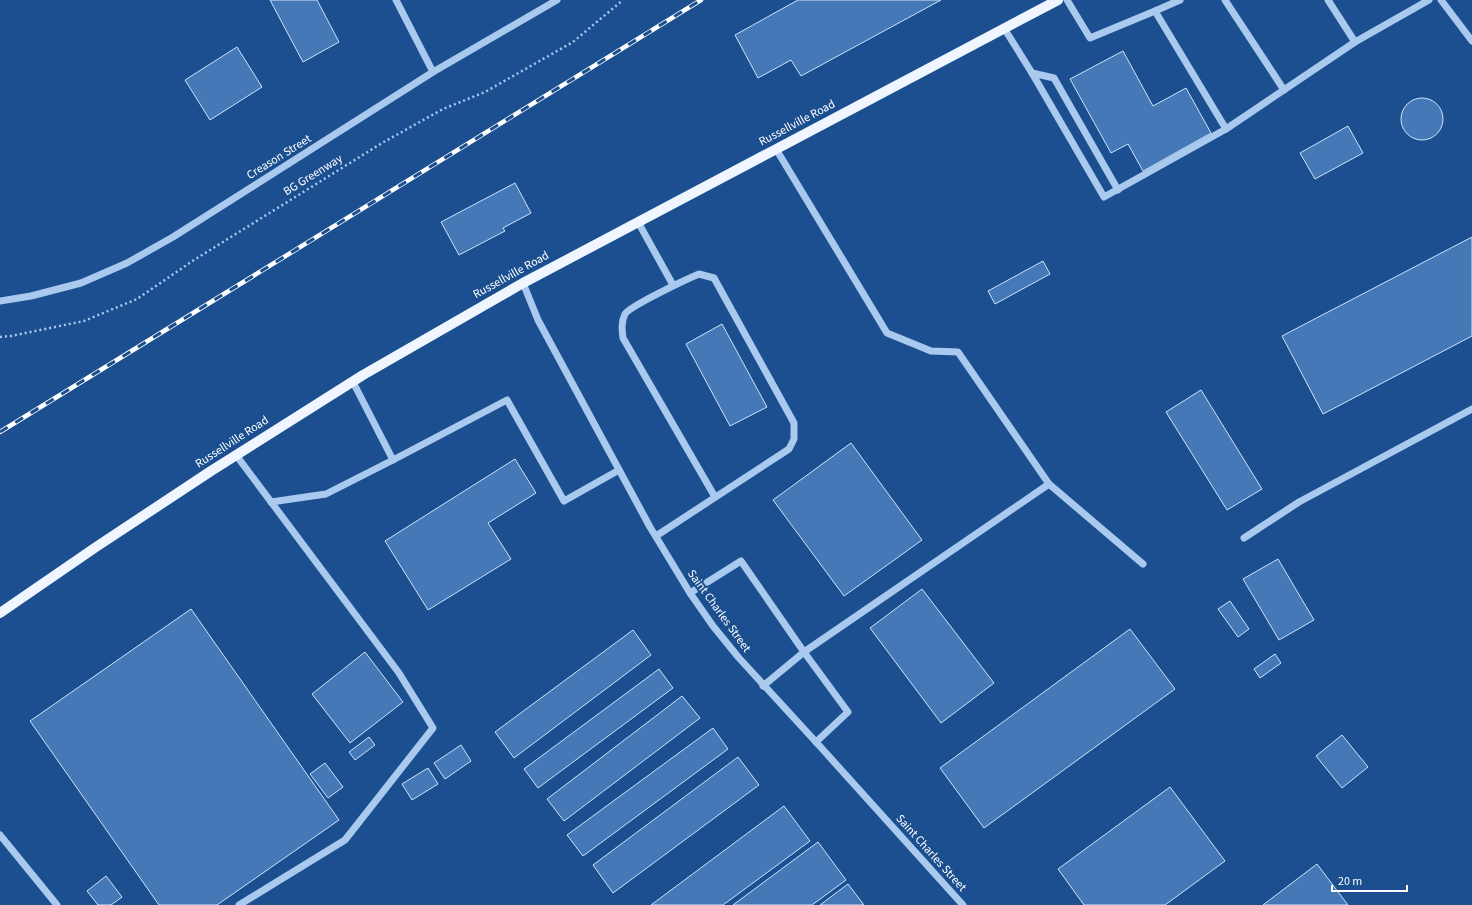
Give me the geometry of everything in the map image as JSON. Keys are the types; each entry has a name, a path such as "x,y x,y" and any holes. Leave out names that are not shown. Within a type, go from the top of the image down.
{"main road":[{"name":"Russellville Road","path":"0,613 102,543 236,455 353,382 523,283 1058,0"}],"street":[{"path":"396,0 433,72"},
{"name":"Creason Street","path":"0,301 31,296 81,283 127,262 174,237 433,72 557,0"},
{"path":"1067,0 1090,38 1180,0"},
{"path":"1225,0 1284,90"},
{"path":"1328,0 1355,42"},
{"path":"1004,28 1104,197 1226,129 1355,42 1429,0"},
{"path":"1441,0 1472,41"},
{"path":"1154,11 1226,129"},
{"path":"1032,73 1054,78 1118,190"},
{"path":"776,149 887,333 931,351 958,352 1049,484 1143,564"},
{"path":"638,222 673,285"},
{"path":"656,536 789,449 794,439 794,423 714,278 699,274 673,285 626,312 622,322 623,338 715,497"},
{"name":"Saint Charles Street","path":"523,283 538,320 619,470 690,593 713,626 763,686 816,742 963,905"},
{"path":"353,382 393,460"},
{"path":"271,502 326,494 507,400 564,501 619,470"},
{"path":"1244,538 1299,502 1472,410"},
{"path":"236,455 399,674 433,728 345,840 239,905"},
{"path":"763,686 804,652 1049,484"},
{"path":"690,593 741,561 804,652 848,712 816,742"},
{"path":"0,835 57,905"}],"path":[{"name":"BG Greenway","path":"0,337 84,321 137,299 194,260 382,143 444,109 485,92 573,42 623,0"}],"building":[{"path":"270,0 317,0 339,42 303,62"},
{"path":"798,0 941,0 801,76 791,60 758,78 735,35"},
{"path":"237,47 262,87 210,120 185,80"},
{"path":"1123,51 1153,106 1186,88 1211,133 1143,171 1128,144 1111,153 1070,79"},
{"path":"1422,98 1437,104 1443,119 1437,134 1422,140 1407,134 1401,119 1407,104"},
{"path":"1348,126 1363,153 1315,179 1300,153"},
{"path":"515,183 531,213 503,228 505,231 459,255 441,222"},
{"path":"1472,237 1472,336 1323,414 1282,336"},
{"path":"1043,261 1050,274 995,304 988,291"},
{"path":"722,324 767,407 730,426 686,344"},
{"path":"1201,390 1262,489 1227,510 1166,412"},
{"path":"851,443 922,540 844,596 773,500"},
{"path":"515,459 536,493 488,523 511,559 428,610 385,541"},
{"path":"1278,559 1314,620 1279,640 1243,579"},
{"path":"922,589 994,683 941,723 870,628"},
{"path":"1230,601 1249,629 1238,637 1218,609"},
{"path":"191,609 339,820 217,905 159,905 30,721"},
{"path":"1130,629 1175,689 984,828 940,768"},
{"path":"633,630 651,655 514,758 495,732"},
{"path":"365,652 403,702 350,743 312,694"},
{"path":"1275,654 1281,663 1260,678 1254,669"},
{"path":"659,669 673,688 538,788 524,769"},
{"path":"682,696 700,718 564,821 547,799"},
{"path":"713,728 728,749 583,856 567,835"},
{"path":"1342,735 1368,767 1342,788 1316,756"},
{"path":"369,737 375,745 355,760 349,752"},
{"path":"461,745 471,761 445,779 434,763"},
{"path":"738,757 759,785 613,893 593,865"},
{"path":"325,763 343,787 328,798 310,774"},
{"path":"428,768 438,784 412,800 402,784"},
{"path":"1170,787 1225,861 1165,905 1084,905 1058,869"},
{"path":"784,806 810,841 723,905 651,905"},
{"path":"818,842 846,880 812,905 733,905"},
{"path":"1317,864 1348,905 1263,905"},
{"path":"106,876 122,897 111,905 98,905 87,891"},
{"path":"848,884 864,905 820,905"}],"railway":[{"path":"0,432 701,0"}]}
